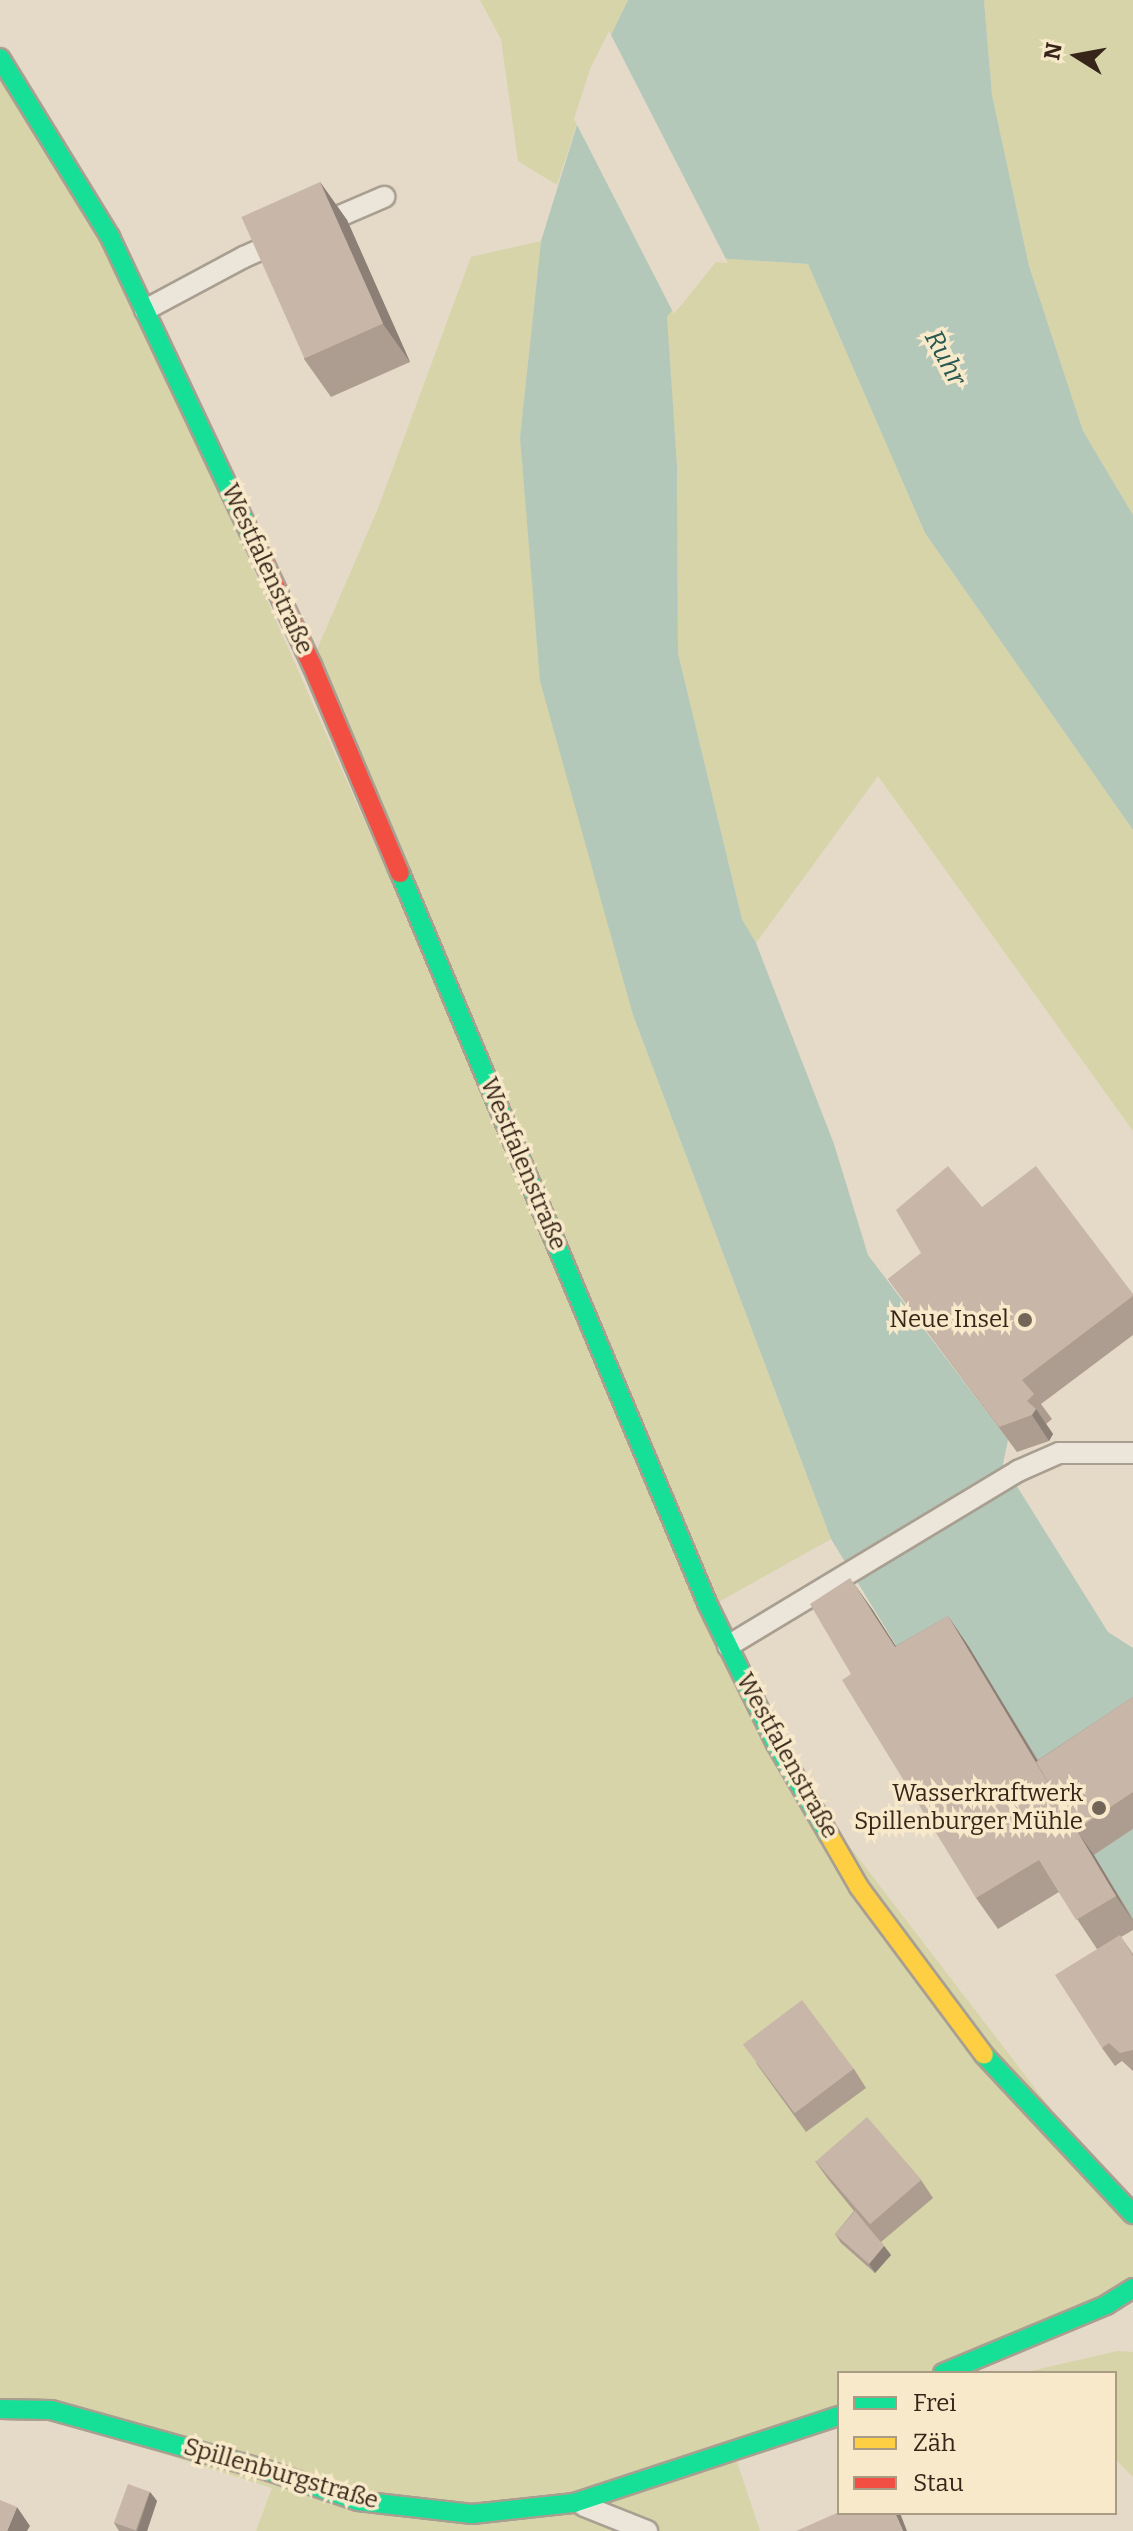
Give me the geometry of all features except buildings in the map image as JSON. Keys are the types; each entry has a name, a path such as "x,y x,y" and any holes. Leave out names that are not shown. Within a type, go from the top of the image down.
{"main road":[{"name":"Westfalenstraße","path":"0,58 110,237 312,665 728,1646 775,1742 859,1887 994,2068 1133,2214"},
{"path":"948,2371 1106,2305 1133,2288"},
{"name":"Spillenburgstraße","path":"0,2409 51,2410 269,2471 358,2501 472,2514 574,2503 837,2417"}],"lane":[{"path":"145,310 244,257 384,197"},
{"path":"728,1646 1018,1471 1059,1453 1133,1453"},
{"path":"574,2503 647,2531"}],"shaded area":[{"path":"480,0 628,0 594,70 557,185 518,161 501,39"},
{"path":"984,0 1133,0 1133,515 1083,431 1029,266 992,95"},
{"path":"0,62 108,239 771,1744 1133,2216 1133,2284 942,2371 837,2371 837,2415 734,2453 760,2531 256,2531 272,2488 0,2402"},
{"path":"541,241 520,437 633,1015 831,1539 715,1604 312,661 377,511 471,257"},
{"path":"714,258 808,264 925,533 1133,830 1133,1131 878,776 756,943 742,919 678,653 677,465 666,318"},
{"path":"1118,2351 1133,2352 1133,2477 1117,2461 1117,2371 1031,2371"}],"water":[{"name":"Ruhr","path":"628,0 984,0 992,95 1029,266 1083,431 1133,515 1133,830 925,533 808,264 714,258 667,317 677,465 678,653 742,919 756,943 834,1144 868,1255 1008,1440 1003,1464 1108,1632 1133,1648 1133,1732 1053,1787 916,1678 831,1539 633,1015 540,681 520,437 541,241 594,70"},
{"path":"1133,1829 1133,1920 1094,1855"}],"pier":[{"path":"609,31 728,263 716,262 674,314 574,119 590,69"}],"traffic: fast":[{"path":"0,58 110,237 259,552"},
{"path":"400,873 708,1605 775,1742 829,1835"},
{"path":"984,2055 1133,2214"},
{"path":"948,2371 1106,2305 1133,2288"},
{"path":"0,2409 51,2410 269,2471 358,2501 472,2514 574,2503 837,2417"}],"traffic: slow":[{"path":"829,1835 859,1887 984,2055"}],"traffic: jam":[{"path":"259,552 312,665 400,873"}],"place":[{"name":"Neue Insel","path":"1025,1320"},
{"name":"Wasserkraftwerk Spillenburger Mühle","path":"1099,1808"}]}
